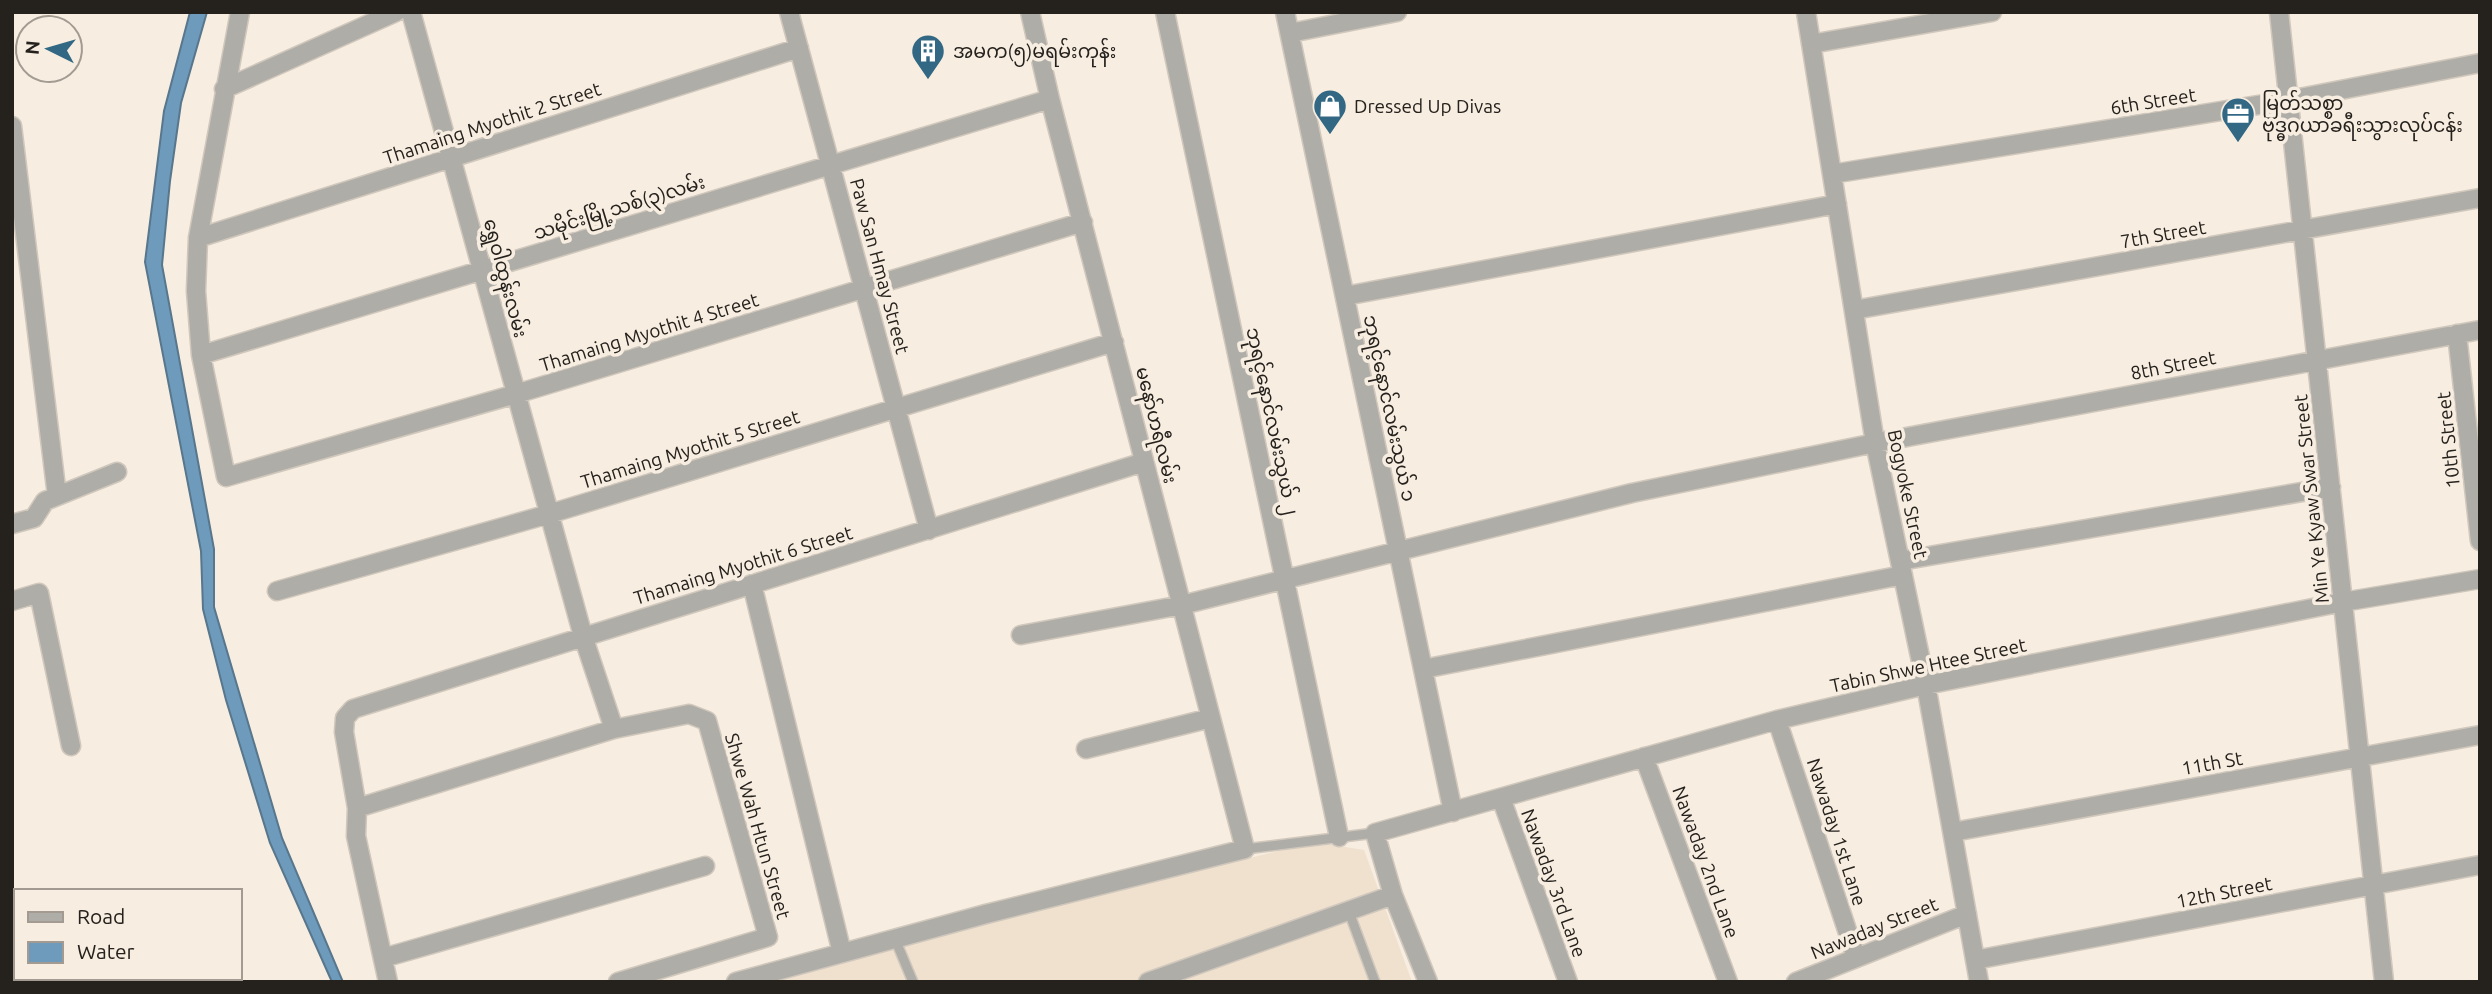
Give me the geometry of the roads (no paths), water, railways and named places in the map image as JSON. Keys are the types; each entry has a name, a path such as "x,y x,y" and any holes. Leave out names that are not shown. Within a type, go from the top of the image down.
{"street":[{"path":"201,355 196,291 198,238 240,12"},
{"path":"224,89 396,12"},
{"name":"ရွှေဝါထွန်းလမ်း","path":"411,12 583,636"},
{"name":"Paw San Hmay Street","path":"789,12 929,530"},
{"name":"မနော်ဟရီလမ်း","path":"1030,12 1049,99 1245,849"},
{"name":"ဘုရင့်နောင်လမ်းသွယ် ၂","path":"1165,12 1339,838"},
{"name":"ဘုရင့်နောင်လမ်းသွယ် ၁","path":"1285,12 1453,812"},
{"path":"1290,33 1397,12"},
{"name":"Bogyoke Street","path":"1806,12 1875,443 1926,685 1979,982"},
{"path":"1811,44 1992,12"},
{"name":"Min Ye Kyaw Swar Street","path":"2279,12 2384,982"},
{"name":"Thamaing Myothit 2 Street","path":"198,238 799,48"},
{"name":"6th Street","path":"1832,174 2289,100 2480,63"},
{"name":"သမိုင်းမြို့သစ်(၃)လမ်း","path":"201,355 1049,99"},
{"path":"12,126 57,496"},
{"name":"7th Street","path":"1854,310 2480,198"},
{"path":"1345,296 1837,204"},
{"name":"Thamaing Myothit 4 Street","path":"201,355 226,477 516,394 1083,222"},
{"name":"8th Street","path":"1021,635 1182,605 1632,493 1875,443 2480,330"},
{"name":"10th Street","path":"2457,334 2480,541"},
{"name":"Thamaing Myothit 5 Street","path":"277,591 549,514 1114,342"},
{"name":"Thamaing Myothit 6 Street","path":"357,808 344,732 345,718 353,709 1144,462"},
{"path":"12,524 34,518 45,501 117,472"},
{"path":"1423,669 1902,568 2331,487"},
{"name":"Tabin Shwe Htee Street","path":"1376,833 1777,720 1926,685 2343,602 2480,579"},
{"path":"752,584 842,953"},
{"path":"12,601 40,593 71,746"},
{"path":"388,982 356,836 357,808 614,729 583,636"},
{"name":"Shwe Wah Htun Street","path":"614,729 689,714 707,722 768,937 618,982"},
{"path":"1086,749 1211,718"},
{"name":"Nawaday 1st Lane","path":"1777,720 1856,957"},
{"name":"11th St","path":"1953,832 2480,735"},
{"name":"Nawaday 2nd Lane","path":"1644,758 1728,982"},
{"name":"Nawaday 3rd Lane","path":"1501,798 1567,982"},
{"path":"1376,833 1393,895 1428,982"},
{"path":"736,982 1245,849"},
{"name":"12th Street","path":"1975,960 2480,864"},
{"path":"383,958 705,866"},
{"path":"1148,982 1393,895"},
{"name":"Nawaday Street","path":"1796,982 1967,914"}],"lane":[{"path":"1245,849 1376,833"},
{"path":"1349,912 1375,982"},
{"path":"895,939 913,982"}],"water":[{"path":"190,12 207,12 181,103 162,265 214,549 214,607 282,838 343,982 332,982 270,843 226,700 203,609 201,551 145,262 164,111"}],"place":[{"name":"အမက(၅)မရမ်းကုန်း","path":"928,81"},
{"name":"Dressed Up Divas","path":"1330,136"},
{"name":"မြတ်သစ္စာ ဗုဒ္ဓဂယာခရီးသွားလုပ်ငန်း","path":"2238,144"}]}
